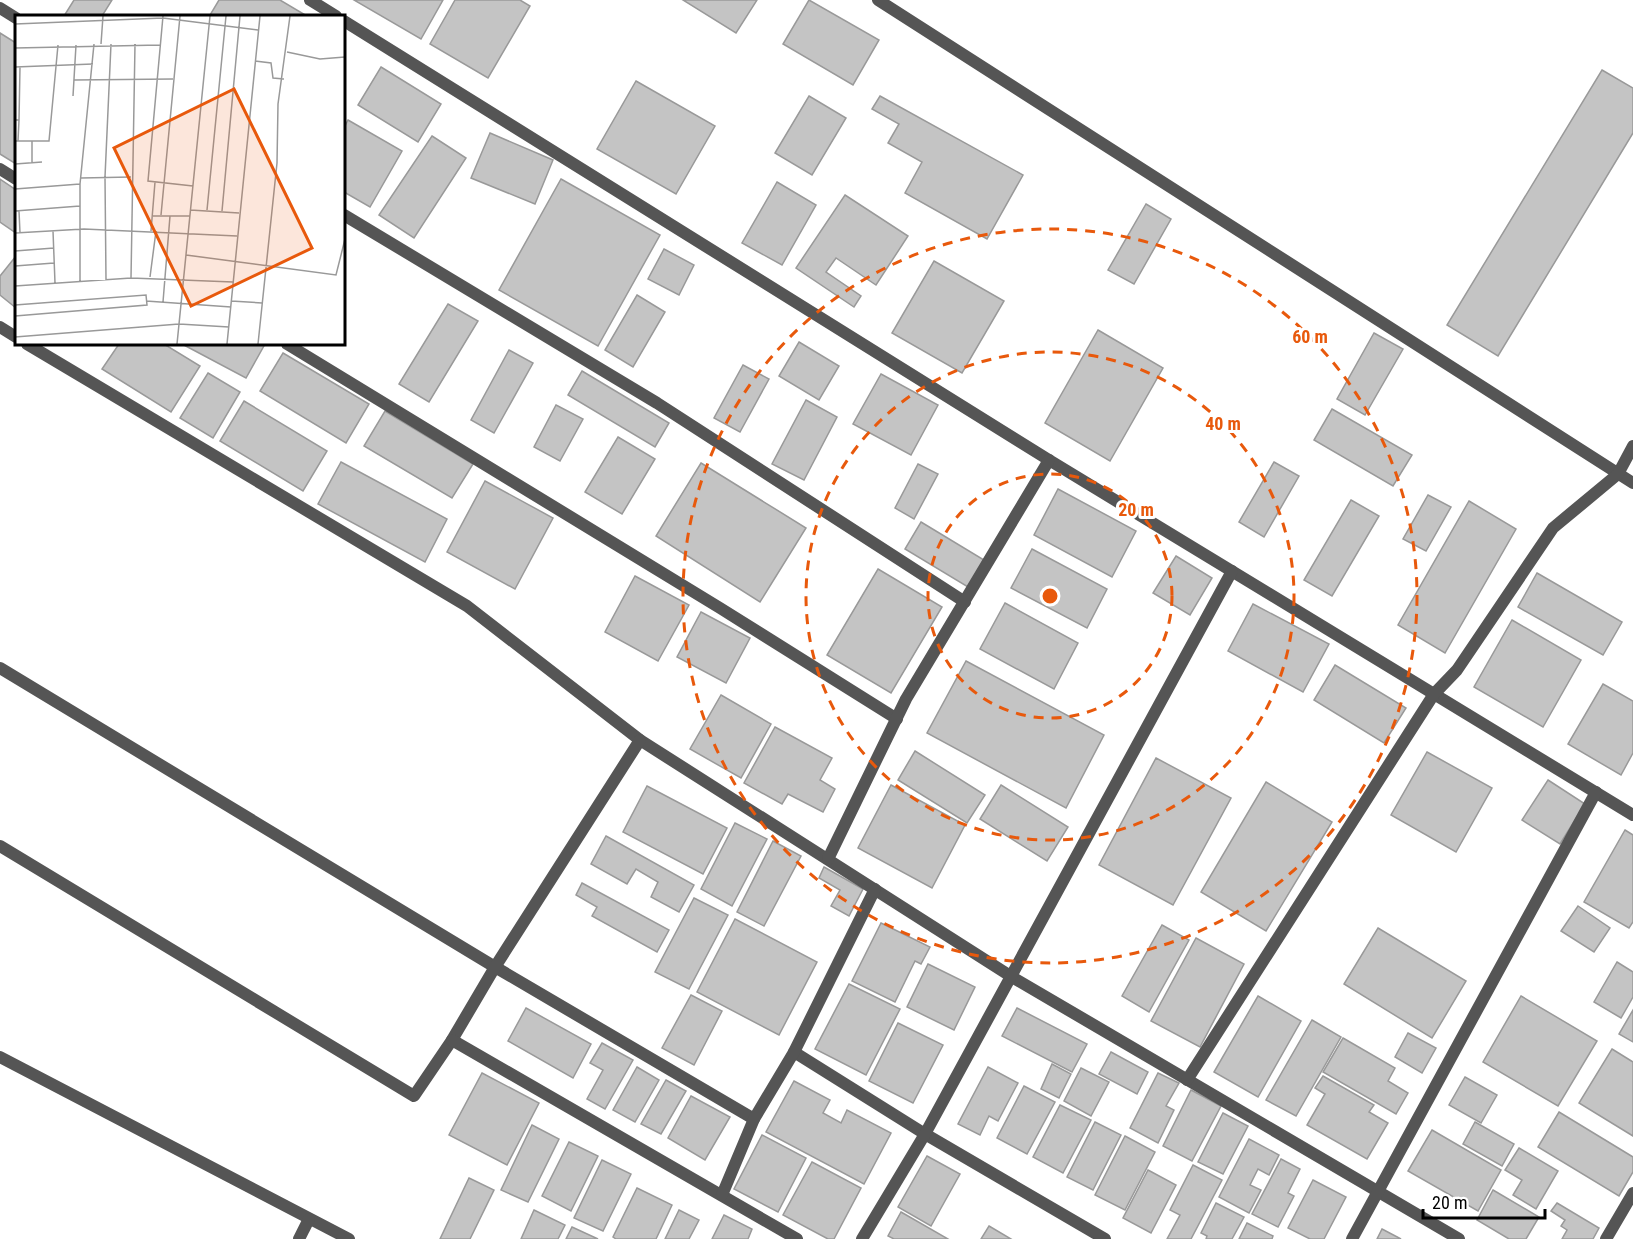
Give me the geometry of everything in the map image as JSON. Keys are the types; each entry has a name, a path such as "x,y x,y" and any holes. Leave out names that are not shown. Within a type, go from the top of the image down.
{"street":[{"path":"310,0 334,15"},
{"path":"878,0 1633,483"},
{"path":"0,8 15,17"},
{"path":"345,22 1049,460 1633,815"},
{"path":"0,169 15,178"},
{"path":"345,216 657,403 965,602"},
{"path":"0,327 15,336"},
{"path":"29,345 467,606 640,740 1012,977 1459,1239"},
{"path":"289,345 897,718"},
{"path":"1187,1080 1434,694 1456,670 1553,528 1618,474 1633,446"},
{"path":"828,859 906,699 1049,460"},
{"path":"866,1237 1012,977 1232,571"},
{"path":"0,668 495,967 754,1119"},
{"path":"0,846 414,1096 452,1040 495,967 640,740"},
{"path":"1352,1239 1596,792"},
{"path":"722,1195 754,1119 794,1052 875,889"},
{"path":"452,1040 797,1239"},
{"path":"794,1052 925,1134 1105,1239"},
{"path":"0,1057 349,1239"},
{"path":"1606,1239 1633,1193"},
{"path":"299,1239 309,1219"}],"building":[{"path":"74,0 112,0 103,15 65,15"},
{"path":"219,0 280,0 305,15 210,15"},
{"path":"354,0 443,0 421,39"},
{"path":"455,0 520,0 530,6 488,78 430,44"},
{"path":"683,0 757,0 736,33"},
{"path":"809,0 879,40 853,85 783,44"},
{"path":"0,33 15,42 15,163 0,154"},
{"path":"381,67 441,104 418,142 358,105"},
{"path":"1602,70 1633,88 1633,133 1498,356 1447,325"},
{"path":"636,81 715,126 676,194 597,149"},
{"path":"809,96 846,118 812,175 775,153"},
{"path":"880,96 1023,175 987,239 905,193 922,162 888,143 899,124 872,109"},
{"path":"348,120 402,151 370,207 345,193 345,126"},
{"path":"490,133 553,160 535,204 471,178"},
{"path":"432,136 466,158 414,238 379,215"},
{"path":"0,179 15,189 15,232 0,222"},
{"path":"561,179 660,235 598,346 499,290"},
{"path":"777,182 816,205 782,265 742,243"},
{"path":"845,195 908,236 876,285 836,258 826,272 861,296 854,307 796,268"},
{"path":"1146,204 1171,219 1134,284 1108,270"},
{"path":"664,249 694,265 679,295 648,279"},
{"path":"15,257 15,307 0,295 0,276"},
{"path":"934,261 1004,301 962,373 892,333"},
{"path":"637,295 665,312 633,367 605,350"},
{"path":"448,304 478,321 429,402 399,384"},
{"path":"1098,330 1163,368 1110,461 1045,423"},
{"path":"1374,333 1403,349 1365,415 1337,399"},
{"path":"799,342 839,366 819,400 779,376"},
{"path":"118,345 166,345 200,366 171,412 102,369"},
{"path":"184,345 264,345 246,378"},
{"path":"509,350 533,363 494,433 471,420"},
{"path":"283,353 369,404 346,443 260,391"},
{"path":"743,365 769,379 740,432 714,418"},
{"path":"582,371 669,423 655,447 568,395"},
{"path":"208,373 240,392 213,438 180,418"},
{"path":"881,374 938,405 911,455 853,424"},
{"path":"806,400 837,417 804,480 772,464"},
{"path":"244,401 327,451 303,491 220,441"},
{"path":"556,405 583,419 560,461 534,447"},
{"path":"1332,409 1412,455 1393,486 1314,440"},
{"path":"385,411 473,464 452,498 364,446"},
{"path":"618,437 655,459 622,514 585,492"},
{"path":"341,462 447,519 425,562 318,504"},
{"path":"1274,462 1299,476 1264,537 1239,522"},
{"path":"701,463 806,528 760,602 656,536"},
{"path":"918,464 938,474 914,519 895,508"},
{"path":"485,481 553,518 515,589 447,552"},
{"path":"1058,489 1136,531 1112,577 1034,535"},
{"path":"1428,495 1451,507 1426,551 1403,539"},
{"path":"1351,500 1379,516 1332,596 1304,580"},
{"path":"1469,501 1516,529 1445,653 1398,625"},
{"path":"921,522 984,560 968,587 905,549"},
{"path":"1032,549 1107,589 1087,628 1011,588"},
{"path":"1176,556 1212,578 1190,615 1153,593"},
{"path":"878,569 942,607 891,693 827,655"},
{"path":"1537,573 1622,622 1603,655 1518,607"},
{"path":"635,576 689,605 658,661 605,632"},
{"path":"1005,603 1078,643 1054,689 980,649"},
{"path":"1253,604 1329,644 1303,692 1228,651"},
{"path":"701,612 750,638 726,683 677,657"},
{"path":"1512,620 1581,660 1543,727 1474,687"},
{"path":"966,661 1104,735 1066,808 927,733"},
{"path":"1335,665 1406,708 1384,743 1314,700"},
{"path":"1603,684 1633,701 1633,753 1621,775 1568,744"},
{"path":"721,695 771,724 741,778 690,749"},
{"path":"775,727 832,758 820,780 835,789 823,812 788,794 782,804 744,783"},
{"path":"915,751 985,795 967,823 898,780"},
{"path":"1427,752 1492,788 1456,852 1391,815"},
{"path":"1156,758 1231,798 1173,905 1099,865"},
{"path":"1548,780 1585,804 1560,844 1522,820"},
{"path":"1266,782 1332,822 1266,931 1201,892"},
{"path":"891,785 965,825 932,888 858,848"},
{"path":"1001,785 1068,827 1047,861 980,819"},
{"path":"647,786 727,828 703,874 623,832"},
{"path":"735,823 767,839 732,906 701,889"},
{"path":"1625,830 1633,835 1633,922 1629,928 1584,902"},
{"path":"606,836 694,885 679,912 651,897 658,882 636,869 627,884 591,864"},
{"path":"773,841 801,856 764,926 737,912"},
{"path":"824,867 863,889 849,916 831,906 840,890 819,878"},
{"path":"582,883 669,930 657,952 592,916 597,907 576,895"},
{"path":"694,898 728,915 689,989 655,972"},
{"path":"1578,906 1610,928 1594,952 1561,931"},
{"path":"735,919 817,962 779,1035 697,992"},
{"path":"881,923 930,947 921,964 915,961 895,1002 852,981"},
{"path":"1162,925 1189,940 1149,1012 1122,996"},
{"path":"1378,928 1466,981 1432,1038 1344,984"},
{"path":"1196,938 1244,964 1200,1047 1151,1021"},
{"path":"1617,962 1633,972 1633,997 1621,1018 1594,1002"},
{"path":"928,964 975,987 954,1030 907,1007"},
{"path":"849,984 900,1009 866,1075 815,1049"},
{"path":"691,995 722,1011 694,1065 662,1048"},
{"path":"1258,996 1301,1021 1258,1097 1214,1072"},
{"path":"1521,996 1597,1041 1558,1106 1483,1062"},
{"path":"526,1008 591,1044 573,1078 508,1041"},
{"path":"1017,1008 1087,1044 1072,1072 1002,1036"},
{"path":"1633,1010 1633,1042 1619,1034"},
{"path":"1312,1020 1341,1037 1296,1116 1266,1100"},
{"path":"898,1023 943,1045 913,1103 869,1081"},
{"path":"1408,1033 1436,1048 1422,1073 1395,1057"},
{"path":"1343,1038 1395,1068 1388,1081 1408,1093 1396,1114 1323,1072"},
{"path":"602,1043 633,1060 605,1109 587,1099 603,1070 590,1063"},
{"path":"1612,1049 1633,1062 1633,1136 1579,1103"},
{"path":"1111,1052 1148,1072 1137,1094 1099,1074"},
{"path":"1052,1064 1071,1074 1059,1098 1041,1089"},
{"path":"637,1067 659,1080 635,1122 613,1110"},
{"path":"988,1067 1018,1083 998,1121 989,1116 980,1135 958,1124"},
{"path":"1081,1068 1109,1082 1091,1116 1064,1101"},
{"path":"482,1073 539,1103 507,1165 449,1135"},
{"path":"1158,1073 1179,1083 1166,1106 1174,1110 1158,1143 1130,1128"},
{"path":"1323,1076 1374,1105 1369,1112 1388,1123 1367,1159 1307,1125 1325,1094 1315,1088"},
{"path":"1465,1077 1497,1095 1481,1123 1449,1105"},
{"path":"666,1080 686,1091 661,1134 641,1124"},
{"path":"794,1081 830,1100 823,1113 841,1123 847,1110 891,1133 864,1184 766,1132"},
{"path":"1024,1086 1055,1102 1027,1154 997,1138"},
{"path":"1191,1090 1221,1106 1192,1161 1163,1146"},
{"path":"691,1096 730,1117 705,1160 668,1138"},
{"path":"1060,1105 1091,1120 1063,1173 1033,1157"},
{"path":"1559,1112 1633,1157 1633,1172 1619,1196 1538,1147"},
{"path":"1223,1113 1248,1126 1223,1174 1198,1162"},
{"path":"1095,1122 1121,1135 1093,1190 1067,1177"},
{"path":"1475,1122 1514,1144 1502,1166 1463,1144"},
{"path":"532,1125 559,1139 528,1202 501,1190"},
{"path":"1432,1130 1501,1170 1478,1211 1408,1171"},
{"path":"762,1135 806,1158 778,1212 734,1189"},
{"path":"1125,1136 1155,1152 1125,1210 1095,1195"},
{"path":"1249,1139 1279,1155 1269,1175 1258,1169 1250,1185 1261,1190 1249,1213 1219,1197"},
{"path":"569,1142 598,1156 571,1211 542,1196"},
{"path":"1519,1148 1558,1171 1536,1209 1513,1195 1522,1180 1505,1170"},
{"path":"927,1156 960,1174 931,1226 898,1207"},
{"path":"1281,1159 1300,1169 1288,1193 1294,1196 1278,1227 1252,1214"},
{"path":"602,1160 631,1174 603,1231 574,1218"},
{"path":"812,1162 861,1188 834,1239 828,1239 783,1215"},
{"path":"1193,1165 1222,1180 1191,1239 1167,1239 1180,1215 1170,1210"},
{"path":"1148,1170 1176,1185 1151,1233 1123,1218"},
{"path":"469,1178 494,1190 470,1239 440,1239"},
{"path":"1313,1180 1346,1197 1324,1239 1310,1239 1288,1228"},
{"path":"637,1188 672,1205 656,1239 616,1239 613,1237"},
{"path":"1493,1190 1539,1217 1526,1239 1509,1239 1477,1220"},
{"path":"1216,1203 1244,1217 1232,1239 1206,1239 1207,1236 1201,1233"},
{"path":"1557,1203 1599,1228 1593,1239 1562,1239 1567,1230 1561,1226 1565,1220 1551,1211"},
{"path":"534,1210 565,1225 558,1239 521,1239"},
{"path":"679,1210 699,1220 689,1239 665,1239"},
{"path":"901,1212 948,1239 894,1239 888,1236"},
{"path":"724,1215 752,1229 748,1239 712,1239"},
{"path":"1247,1223 1273,1236 1272,1239 1239,1239"},
{"path":"989,1226 1011,1239 981,1239"},
{"path":"572,1227 598,1239 566,1239"},
{"path":"1382,1229 1401,1239 1377,1239"}]}
